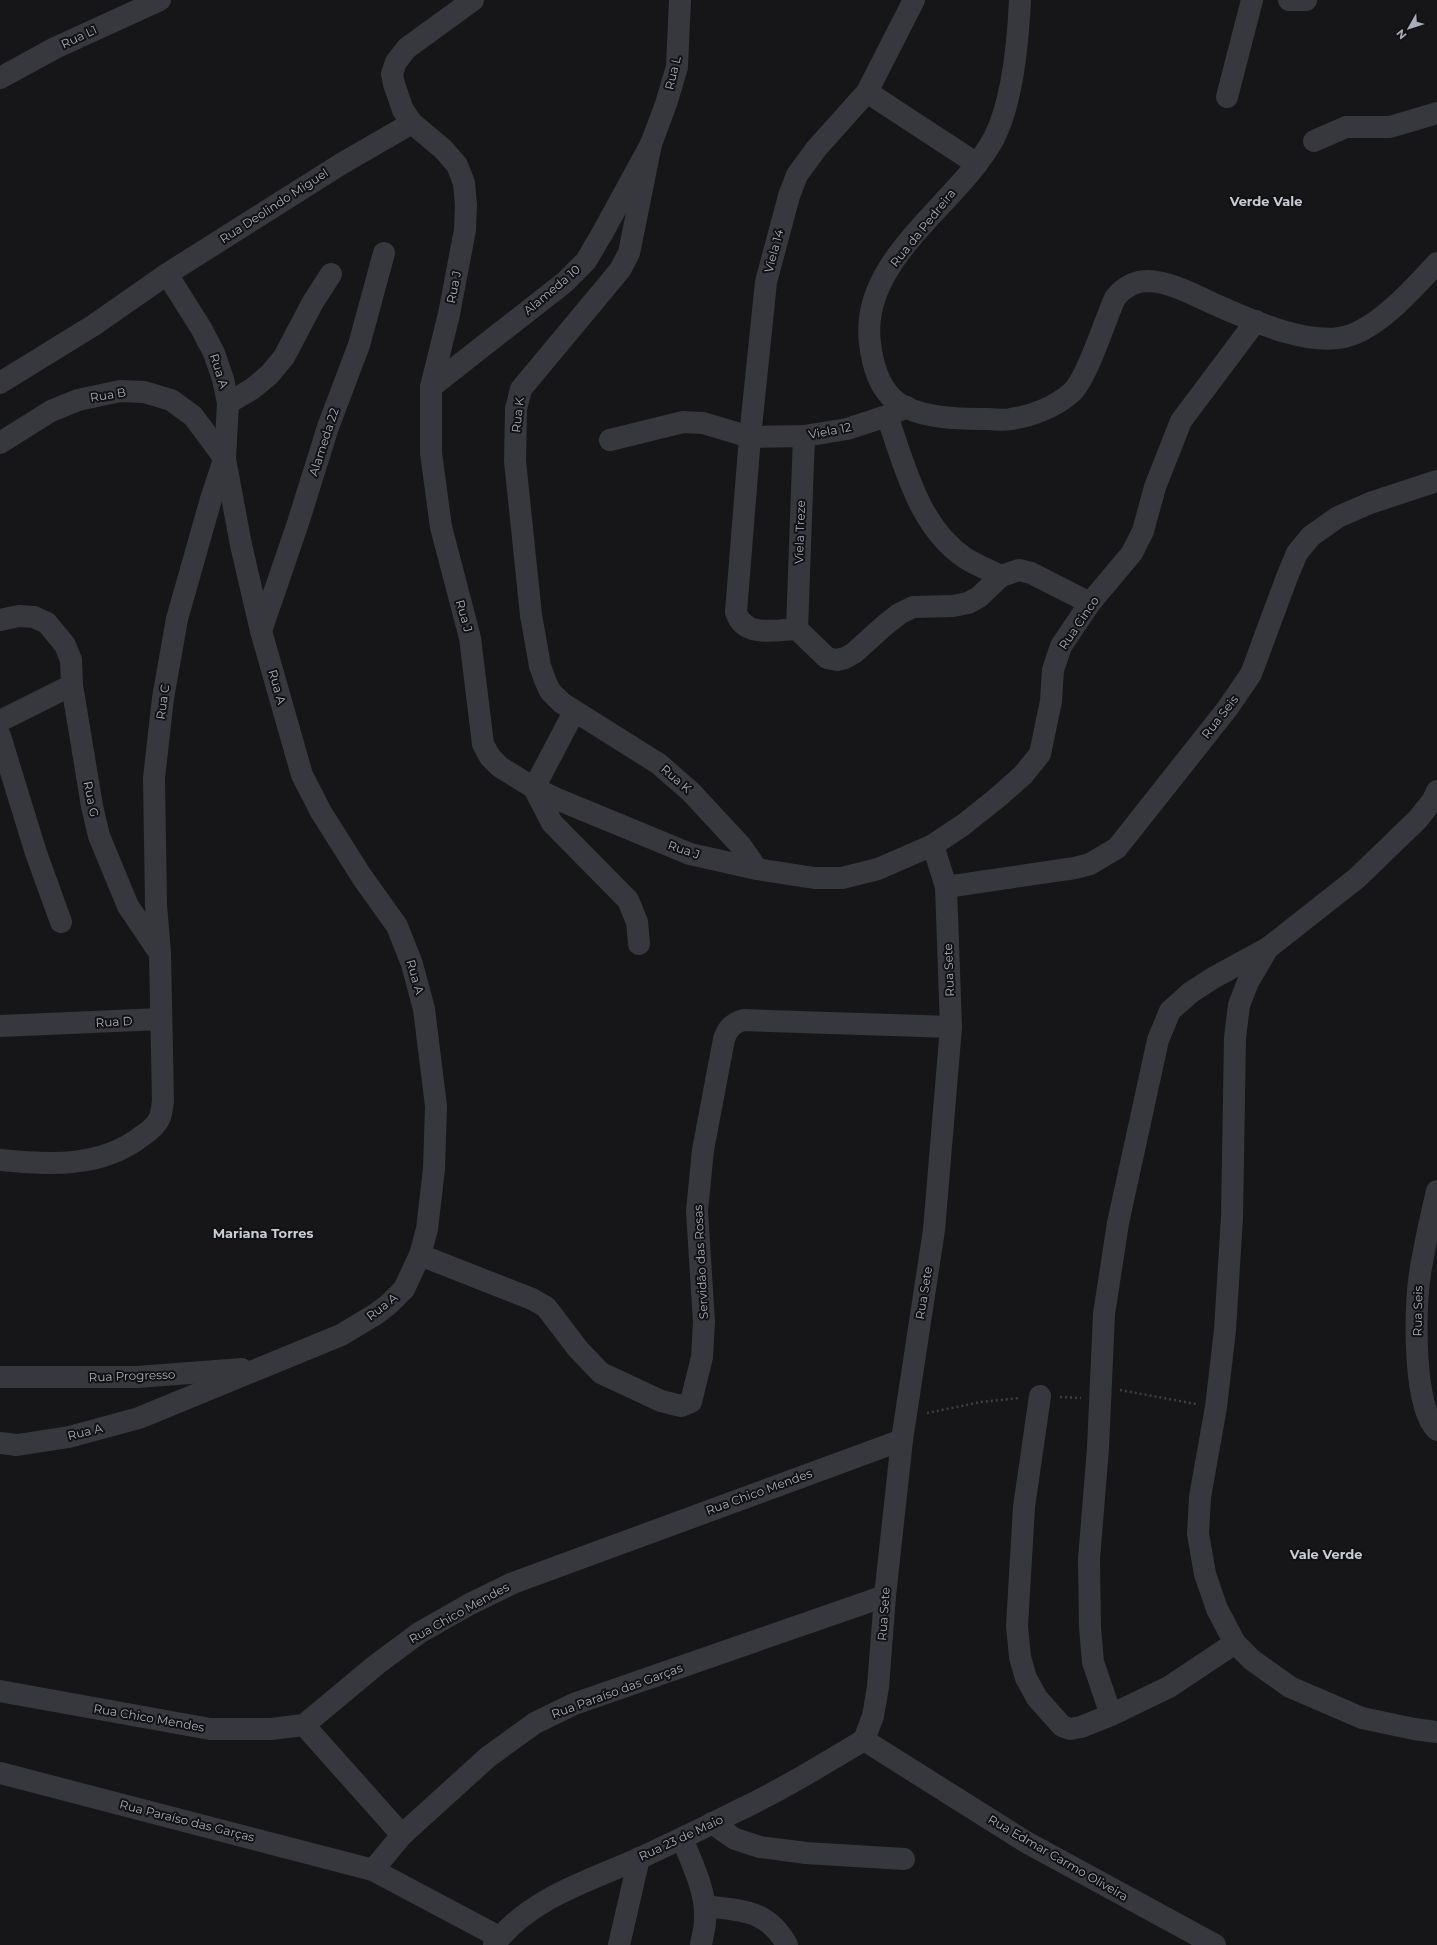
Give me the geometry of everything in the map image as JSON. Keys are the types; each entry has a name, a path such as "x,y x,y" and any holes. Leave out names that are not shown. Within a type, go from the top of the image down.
{"street":[{"name":"Rua L1","path":"0,78 55,48 160,0"},
{"path":"412,123 403,110 394,84 392,74 396,62 407,48 473,0"},
{"name":"Rua L","path":"651,144 677,67 680,0"},
{"name":"Viela 14","path":"797,629 753,630 742,625 736,612 750,438 766,282 789,196 797,175 816,149 867,92 914,0"},
{"name":"Rua da Pedreira","path":"1020,0 1012,77 1004,117 993,140 977,164 903,248 885,275 876,294 870,317 870,342 873,360 881,382 892,398 907,407 924,413 958,419 1010,420 1050,408 1073,392 1077,386 1085,373 1115,298 1122,290 1132,284 1148,281 1169,285 1280,331 1310,337 1336,339 1352,335 1374,321 1406,296 1437,263"},
{"path":"1227,97 1252,0"},
{"path":"1289,0 1306,0"},
{"path":"867,92 977,164"},
{"path":"1314,141 1346,127 1390,127 1437,113"},
{"name":"Rua Deolindo Miguel","path":"0,383 94,325 167,274 341,164 412,123"},
{"name":"Rua J","path":"412,123 443,149 457,165 464,183 466,205 465,230 449,314 431,387 431,453 441,527 452,574 470,638 483,744 490,757 500,767 534,788 690,854 757,869 814,878 842,878"},
{"name":"Alameda 10","path":"431,387 565,282 586,261 604,232 651,144"},
{"name":"Rua K","path":"651,144 630,253 620,270 521,389 516,409 515,461 532,615 540,666 544,680 550,691 574,712 659,764 691,792 718,820 741,846 757,869"},
{"name":"Alameda 22","path":"261,631 298,523 328,427 359,345 384,253"},
{"name":"Rua A","path":"0,1443 17,1445 69,1437 139,1418 264,1368 341,1334 376,1314 404,1289 420,1255 428,1229 432,1195 436,1106 424,1009 412,964 397,926 362,877 321,812 302,775 261,631 241,546 225,459 228,403 223,379 214,353 167,274"},
{"path":"228,403 270,375 284,357 313,302 331,274"},
{"name":"Rua Cinco","path":"842,878 878,869 933,844 963,825 997,798 1023,774 1040,754 1051,701 1054,670 1061,646 1090,603 1132,553 1143,531 1157,480 1181,421 1256,321"},
{"name":"Rua B","path":"0,443 51,411 78,400 120,391 144,392 171,400 193,416 225,459"},
{"name":"Viela 12","path":"750,438 804,436 847,429 887,416 907,407"},
{"path":"887,416 918,501 931,525 965,558 1001,576"},
{"path":"610,440 683,422 704,423 750,438"},
{"name":"Viela Treze","path":"797,629 804,436"},
{"name":"Rua C","path":"160,953 156,905 154,778 163,698 177,619 211,499 225,459"},
{"name":"Rua Seis","path":"946,887 1075,868 1090,864 1117,848 1227,709 1252,674 1286,577 1297,553 1311,536 1338,517 1370,503 1437,481"},
{"path":"797,629 827,658 837,660 845,658 899,614 913,607 953,606 968,603 979,597 1001,576 1019,570 1031,573 1090,603"},
{"name":"Rua G","path":"0,620 19,616 34,617 47,623 65,645 71,660 72,685 92,806 100,836 128,906 160,953"},
{"path":"0,721 72,685"},
{"path":"574,712 534,788 552,823 628,900 637,922 639,944"},
{"path":"0,736 36,853 61,922"},
{"path":"1111,1715 1093,1662 1090,1627 1089,1559 1101,1392 1104,1314 1118,1223 1158,1040 1170,1011 1190,993 1213,978 1268,948 1357,878 1418,819 1433,800 1437,792"},
{"name":"Rua Sete","path":"864,1740 873,1716 878,1687 885,1596 902,1440 934,1230 951,1026 946,887 933,844"},
{"path":"1268,948 1248,982 1239,1005 1235,1038 1232,1217 1225,1330 1216,1407 1200,1497 1198,1534 1205,1574 1217,1609 1235,1643 1252,1660 1297,1690 1362,1718 1414,1729 1437,1732"},
{"path":"0,1160 26,1163 70,1162 103,1158 129,1146 150,1130 159,1119 163,1101 160,953"},
{"name":"Rua D","path":"0,1026 161,1019"},
{"name":"Servidão das Rosas","path":"420,1255 532,1299 546,1307 578,1349 601,1373 661,1401 682,1406 686,1405 693,1397 702,1350 704,1322 697,1212 703,1150 724,1039 728,1028 734,1023 743,1020 951,1026"},
{"name":"Rua Seis","path":"1437,1191 1424,1246 1418,1283 1417,1320 1418,1366 1422,1401 1437,1430"},
{"name":"Rua Progresso","path":"0,1378 137,1377 264,1368"},
{"path":"1040,1396 1024,1507 1017,1626 1020,1658 1026,1678 1037,1698 1062,1726 1070,1729 1081,1727 1111,1715 1169,1687 1235,1643"},
{"name":"Rua Chico Mendes","path":"0,1691 210,1729 271,1729 304,1725 376,1665 419,1633 470,1604 513,1583 902,1440"},
{"name":"Rua Paraíso das Garças","path":"373,1870 402,1835 488,1757 534,1723 574,1704 885,1596"},
{"path":"304,1725 402,1835"},
{"name":"Rua 23 de Maio","path":"496,1941 528,1913 572,1886 639,1858 712,1823 801,1778 864,1740"},
{"name":"Rua Edmar Carmo Oliveira","path":"864,1740 1026,1842 1215,1945"},
{"name":"Rua Paraíso das Garças","path":"0,1773 373,1870 496,1941"},
{"path":"712,1823 735,1839 760,1847 806,1853 904,1860"},
{"path":"682,1838 701,1887 705,1906 706,1922 701,1945"},
{"path":"619,1945 639,1858"},
{"path":"705,1906 745,1912 767,1920 780,1933 787,1945"}],"path":[{"path":"905,1418 981,1402 1101,1392 1216,1407"}],"district":[{"name":"Verde Vale","path":"1266,201"},
{"name":"Mariana Torres","path":"263,1233"},
{"name":"Vale Verde","path":"1326,1554"}]}
